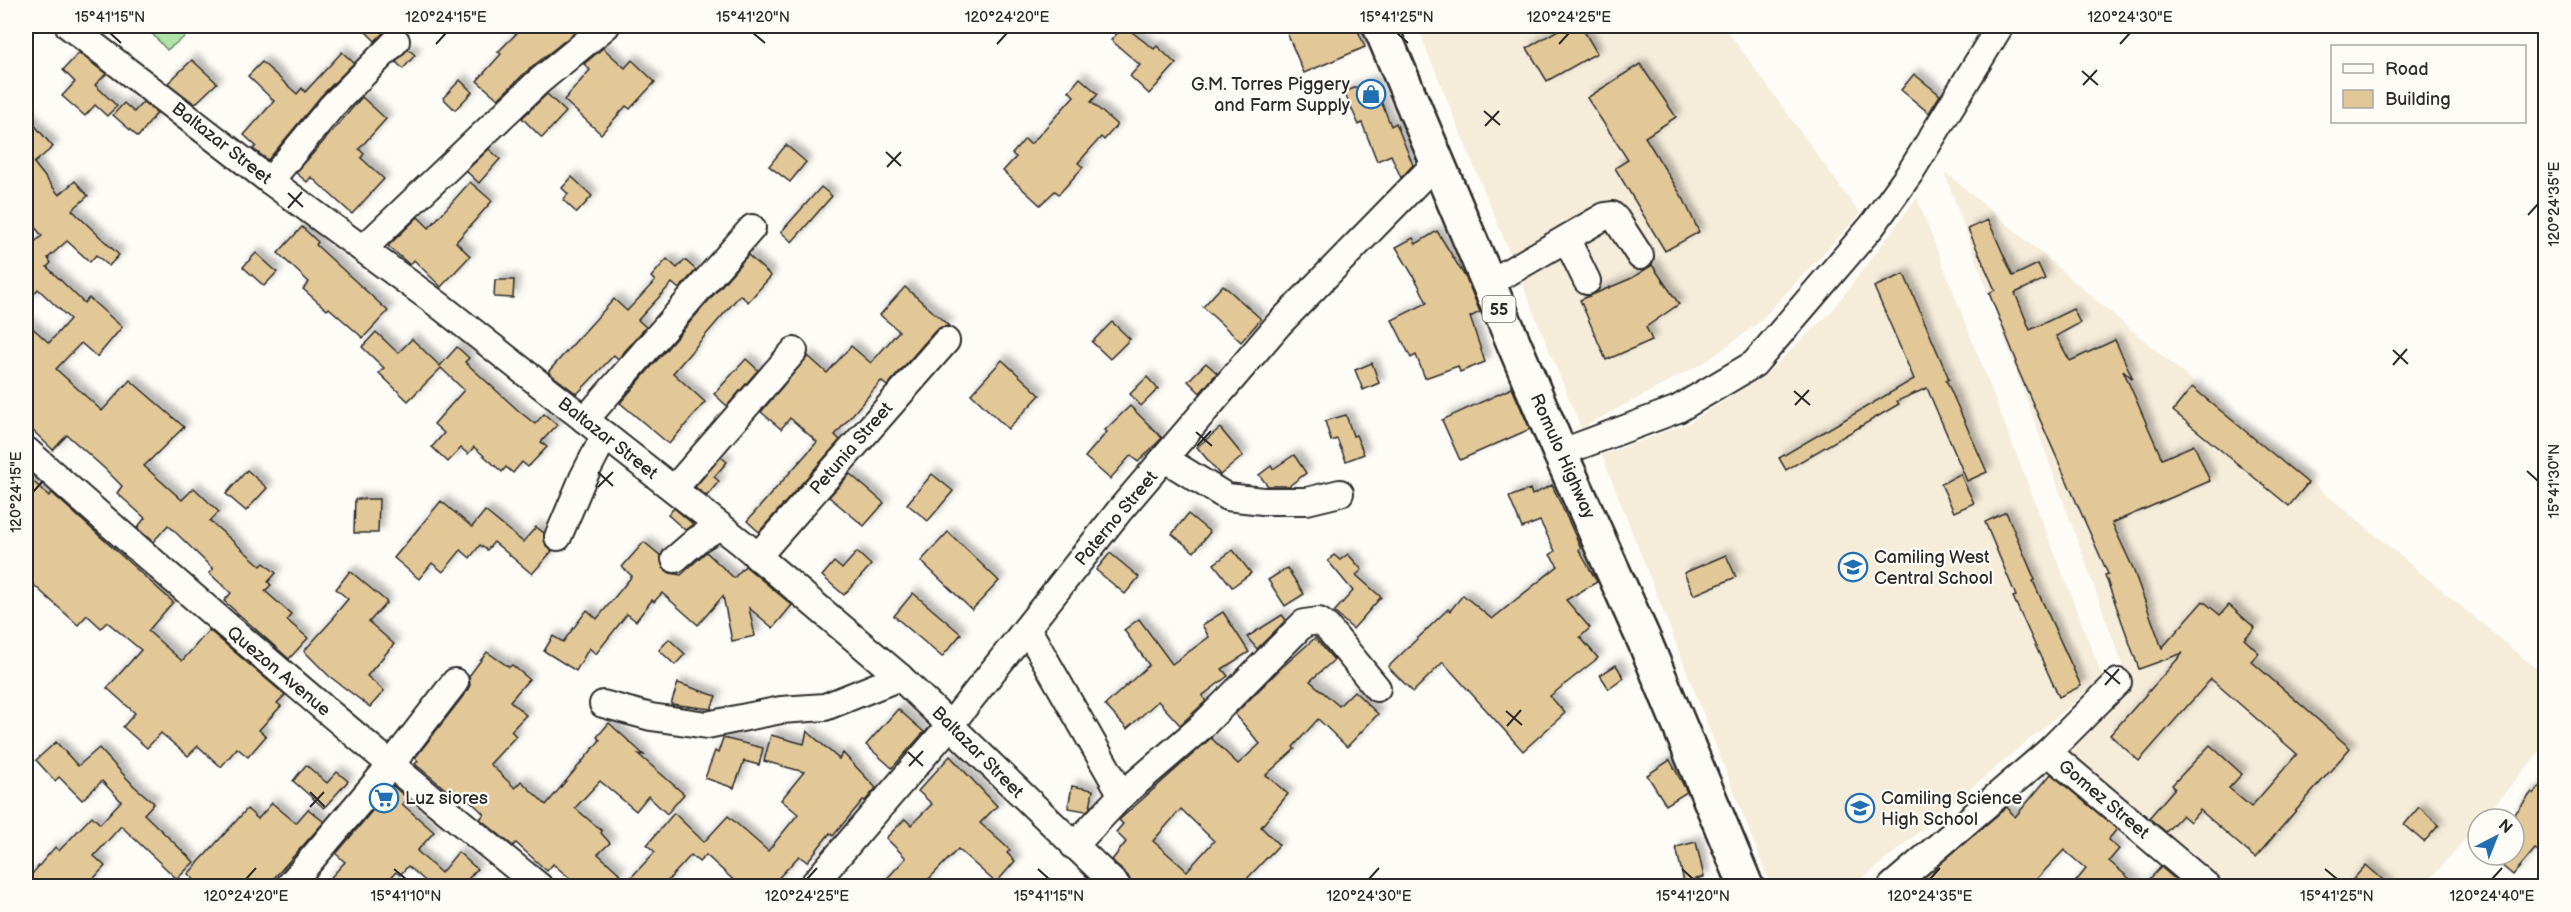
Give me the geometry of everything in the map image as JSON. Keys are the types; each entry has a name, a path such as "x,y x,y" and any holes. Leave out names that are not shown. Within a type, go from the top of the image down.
{"highway":[{"name":"Romulo Highway","path":"1380,26 1560,453 1644,640 1746,886"}],"street":[{"name":"Baltazar Street","path":"69,26 605,435 757,556 900,676 1116,886"},
{"path":"363,249 537,83 606,26"},
{"path":"1560,453 1678,409 1754,364 1872,226 1904,182 2000,26"},
{"path":"270,181 332,106 396,41"},
{"name":"Paterno Street","path":"812,886 951,724 1120,510 1278,325 1436,163"},
{"path":"1488,284 1605,216 1612,215 1640,256"},
{"path":"585,420 752,228"},
{"path":"1567,240 1587,281"},
{"name":"Petunia Street","path":"757,556 946,341"},
{"path":"674,489 794,351"},
{"path":"558,537 583,478 605,435"},
{"name":"Quezon Avenue","path":"26,450 169,578 390,766 538,886"},
{"path":"1164,459 1227,497 1263,501 1307,501 1340,493"},
{"path":"675,559 697,540 720,526"},
{"path":"1074,846 1122,795 1200,728 1304,623 1319,621 1327,627 1377,688"},
{"path":"1027,628 1122,795"},
{"path":"603,704 651,717 707,724 781,710 825,707 900,676"},
{"path":"289,886 390,766 455,682"},
{"path":"2048,752 2118,682"},
{"name":"Gomez Street","path":"1893,886 2048,752 2207,886"}],"shaded area":[{"path":"1417,26 1724,26 1860,214 1759,322 1707,361 1581,428"},
{"path":"1944,171 2297,470 2545,676 2545,746 2492,807 2466,807 2466,838 2424,886 2230,886 2053,741 2125,672"},
{"name":"Camiling West Central School","path":"1917,198 2103,678 1854,886 1771,886 1602,455 1689,423 1766,374 1831,312"}],"green space":[{"path":"145,26 199,26 167,50"}],"building":[{"path":"360,26 383,26 387,29 375,41"},
{"path":"524,26 583,26 527,71 498,99 477,81 501,54 498,52"},
{"path":"1124,26 1154,49 1157,46 1176,64 1149,94 1130,76 1140,65 1111,40"},
{"path":"1284,26 1356,26 1365,47 1304,73"},
{"path":"1565,26 1581,26 1597,53 1547,81 1527,48"},
{"path":"603,48 625,68 632,60 655,82 630,109 626,106 601,134 564,100 590,70 584,64"},
{"path":"408,49 415,55 403,69 396,62"},
{"path":"342,52 354,63 321,96 268,160 253,149 256,146 244,135 274,101 248,76 262,62 297,94 302,88 305,92"},
{"path":"79,53 106,74 95,85 117,106 107,116 95,105 85,116 62,96 75,82 63,70"},
{"path":"192,60 217,83 195,104 168,83"},
{"path":"1640,64 1676,117 1645,137 1684,200 1699,232 1665,251 1615,168 1628,160 1587,98"},
{"path":"1914,74 1940,95 1929,113 1901,90"},
{"path":"1080,78 1098,94 1091,102 1117,125 1104,140 1101,137 1078,163 1083,167 1059,194 1055,191 1040,205 1003,171 1016,157 1012,154 1025,139 1030,144 1034,141 1074,96 1069,91"},
{"path":"460,80 472,92 455,110 443,98"},
{"path":"1373,81 1391,126 1396,123 1413,165 1401,178 1391,155 1377,161 1362,123 1359,125 1344,92"},
{"path":"547,94 566,112 542,138 522,118"},
{"path":"362,97 386,119 359,149 364,154 361,158 384,179 352,214 311,177 307,182 296,173"},
{"path":"143,102 157,113 138,137 113,115 124,103 134,112"},
{"path":"26,115 53,147 34,163 59,195 75,181 88,196 72,210 119,255 109,266 96,255 90,262 67,241 48,258 51,263 47,267 84,303 89,298 122,327 97,357 81,343 56,369 102,411 130,380 184,427 144,466 182,500 194,488 219,512 210,521 261,566 264,563 276,573 268,582 271,585 265,591 291,614 287,620 308,638 289,659 224,601 231,593 209,573 213,569 168,525 153,542 137,528 145,518 117,493 122,486 104,468 67,435 53,450 26,424 26,322 49,343 70,319 38,289 26,303 26,249 42,236 26,216"},
{"path":"786,145 806,162 790,182 769,166"},
{"path":"489,149 500,159 479,183 466,171"},
{"path":"572,177 592,196 577,213 563,200 568,194 562,188"},
{"path":"470,182 492,201 456,242 470,256 441,287 414,260 410,265 388,246 418,217 429,228"},
{"path":"821,187 832,196 792,242 781,232"},
{"path":"1988,220 2013,276 2038,264 2045,279 2015,293 2030,330 2073,309 2080,323 2056,336 2070,361 2115,340 2133,379 2123,370 2162,459 2194,445 2210,481 2112,523 2132,566 2162,648 2203,601 2220,615 2229,605 2255,628 2244,639 2259,653 2251,661 2350,748 2255,858 2200,810 2190,822 2182,815 2166,832 2149,818 2175,788 2172,785 2210,745 2242,774 2229,788 2251,807 2297,754 2211,679 2139,761 2110,735 2183,653 2139,669 2105,575 2108,574 2015,363 2017,362 1989,293 1995,290 1968,229"},
{"path":"302,227 318,242 316,245 388,311 363,338 303,289 309,282 278,253"},
{"path":"1437,231 1467,280 1480,312 1470,317 1485,362 1460,372 1458,366 1425,378 1416,355 1411,358 1392,320 1427,303 1396,247 1413,238 1416,244"},
{"path":"256,253 277,272 264,286 243,267"},
{"path":"748,255 771,276 748,302 740,295 673,373 705,402 669,444 620,403"},
{"path":"667,259 677,268 685,260 696,270 679,289 672,283 638,320 646,327 618,359 614,355 577,394 548,372 614,299 627,311 655,281 651,277"},
{"path":"1652,265 1679,304 1646,327 1652,340 1606,360 1580,300 1632,278"},
{"path":"1904,274 1949,379 1946,380 1987,472 1967,481 1927,388 1897,401 1899,404 1786,470 1779,458 1914,379 1874,287"},
{"path":"495,280 514,280 513,298 494,297"},
{"path":"1223,285 1261,319 1241,342 1203,307"},
{"path":"905,287 949,326 935,331 887,386 881,381 835,435 840,440 759,532 747,521 817,442 790,418 781,429 761,412 808,356 827,373 851,346 871,363 899,331 880,315"},
{"path":"1112,322 1130,339 1110,359 1092,342"},
{"path":"376,332 398,353 412,339 440,366 457,347 469,358 465,362 535,424 544,414 557,425 541,442 547,447 528,467 522,462 513,473 506,467 502,472 474,447 468,454 461,448 448,462 432,447 444,433 434,424 464,390 441,368 408,401 379,373 384,368 362,347"},
{"path":"746,359 758,370 727,406 714,394"},
{"path":"1002,360 1040,395 1008,429 971,394"},
{"path":"1206,363 1217,373 1200,393 1188,381"},
{"path":"1372,363 1379,383 1363,390 1355,370"},
{"path":"1147,377 1158,389 1141,406 1130,394"},
{"path":"2192,387 2308,483 2289,506 2173,411"},
{"path":"1512,388 1530,429 1460,460 1442,420"},
{"path":"1130,406 1162,438 1138,462 1131,455 1110,479 1085,457 1107,432 1105,430"},
{"path":"1346,415 1353,436 1356,435 1364,454 1346,461 1337,439 1331,441 1325,421"},
{"path":"1220,428 1243,456 1220,475 1197,447"},
{"path":"1294,455 1306,473 1289,486 1268,486 1259,475 1271,466 1273,469"},
{"path":"721,457 727,462 714,477 719,481 707,496 695,487"},
{"path":"247,470 267,488 246,511 226,494"},
{"path":"850,474 884,503 864,526 829,497"},
{"path":"932,474 953,491 928,521 907,504"},
{"path":"1960,474 1974,503 1954,512 1941,484"},
{"path":"26,475 49,496 52,493 173,602 148,631 182,661 209,630 285,695 277,703 281,706 259,730 266,736 248,757 237,748 221,767 198,746 188,756 161,733 147,748 123,727 135,713 107,688 141,650 107,622 101,628 87,615 78,625 26,578"},
{"path":"1552,485 1581,548 1579,550 1597,582 1566,600 1590,628 1580,637 1598,658 1550,696 1565,713 1523,751 1443,662 1413,692 1388,667 1448,609 1450,611 1463,595 1492,619 1558,566 1550,555 1555,551 1540,521 1522,528 1509,497 1530,489 1532,495"},
{"path":"355,499 379,499 378,533 354,533"},
{"path":"441,501 472,527 485,511 523,542 536,527 544,533 546,546 552,551 532,574 494,542 487,550 480,545 470,558 461,550 443,572 432,563 419,579 394,558"},
{"path":"674,508 693,524 685,530 668,515"},
{"path":"2006,512 2035,580 2033,581 2081,686 2059,697 2013,597 2016,596 1985,522"},
{"path":"1188,514 1210,532 1194,552 1172,534"},
{"path":"948,532 999,581 972,610 921,561"},
{"path":"644,542 661,556 663,568 670,573 681,575 706,552 734,578 745,566 792,605 773,628 749,608 755,636 732,641 723,596 698,625 662,593 654,602 652,600 636,621 627,614 596,654 589,648 576,671 544,651 553,636 563,642 587,610 597,619 632,576 622,567"},
{"path":"1233,550 1251,573 1232,587 1214,564"},
{"path":"857,552 871,565 844,595 822,576 834,562 842,569"},
{"path":"1110,553 1139,577 1125,594 1096,570"},
{"path":"1348,554 1362,570 1356,575 1381,597 1353,629 1334,612 1353,591 1328,561 1334,555 1340,560"},
{"path":"1726,555 1736,577 1694,595 1684,573"},
{"path":"1287,568 1304,594 1285,606 1268,580"},
{"path":"350,571 387,602 369,622 394,644 367,676 384,691 370,707 329,676 304,651 348,599 336,589"},
{"path":"913,593 961,634 942,657 894,616"},
{"path":"1223,612 1249,652 1222,669 1228,676 1202,696 1206,701 1180,725 1158,701 1127,729 1105,705 1149,665 1124,630 1139,619 1172,664 1209,637 1202,625"},
{"path":"1282,615 1286,620 1257,649 1247,637"},
{"path":"1315,638 1334,660 1310,681 1339,706 1354,691 1378,714 1347,747 1318,719 1293,747 1295,749 1266,775 1288,794 1261,827 1279,845 1240,886 1132,886 1128,876 1112,860 1126,842 1116,832 1123,824 1119,820 1211,738 1238,764 1260,744 1235,714","holes":["1181,809 1214,841 1187,871 1153,841"]},
{"path":"669,639 685,654 675,665 659,650"},
{"path":"487,652 509,667 512,665 529,679 510,701 526,715 511,731 516,736 490,764 515,788 521,781 546,805 600,740 597,737 609,723 644,755 638,754 684,794 667,814 648,796 636,811 600,781 575,808 602,831 601,833 610,843 598,854 620,874 608,886 579,886 553,864 547,871 516,843 513,846 480,819 484,814 460,791 455,797 415,764 418,761 415,758 467,691 470,685 469,676"},
{"path":"1616,665 1624,678 1609,689 1600,675"},
{"path":"678,683 716,696 711,709 671,704"},
{"path":"898,709 924,732 892,768 866,745"},
{"path":"807,731 839,759 843,753 876,788 833,836 830,833 807,862 799,856 771,886 740,886 706,855 699,862 691,855 663,886 623,886 655,852 647,845 674,813 704,842 728,816 768,851 798,814 781,800 804,772 764,761 771,735 804,744"},
{"path":"723,738 763,748 759,765 744,761 734,788 705,778 715,751 718,753"},
{"path":"56,742 78,766 99,748 134,786 154,803 144,814 194,862 177,879 121,826 94,856 105,866 87,886 26,886 26,881 55,847 59,851 92,816 100,824 121,801 102,781 82,800 59,777 55,781 36,760"},
{"path":"950,756 997,806 980,823 1010,850 1007,853 1015,861 996,883 958,849 922,886 880,886 906,858 886,838 905,819 911,825 932,804 918,791"},
{"path":"1670,760 1687,792 1666,805 1647,775"},
{"path":"306,765 327,783 337,772 348,781 324,808 293,781"},
{"path":"2051,774 2117,829 2108,840 2119,849 2109,861 2138,886 2072,886 2086,869 2064,850 2030,886 1914,886 2007,807 2015,817"},
{"path":"2546,780 2546,842 2538,851 2535,849 2526,860 2526,807 2520,807 2532,792 2534,794"},
{"path":"393,786 407,798 402,804 434,832 417,851 441,873 458,852 477,869 462,886 428,886 430,885 408,866 400,875 396,872 383,886 323,886 345,862 336,854"},
{"path":"1072,786 1093,790 1090,808 1086,811 1068,808"},
{"path":"272,803 296,823 308,809 324,822 267,886 201,886 188,874 247,809 258,819"},
{"path":"2419,807 2439,825 2424,842 2404,825"},
{"path":"1696,842 1704,877 1684,882 1676,847"},
{"path":"2366,865 2390,886 2347,886"},
{"path":"2161,867 2177,881 2172,886 2143,886"},
{"path":"2503,867 2520,867 2513,875"}],"place":[{"name":"G.M. Torres Piggery and Farm Supply","path":"1371,94"},
{"name":"Camiling West Central School","path":"1853,567"},
{"name":"Luz siores","path":"384,798"},
{"name":"Camiling Science High School","path":"1860,808"}]}
